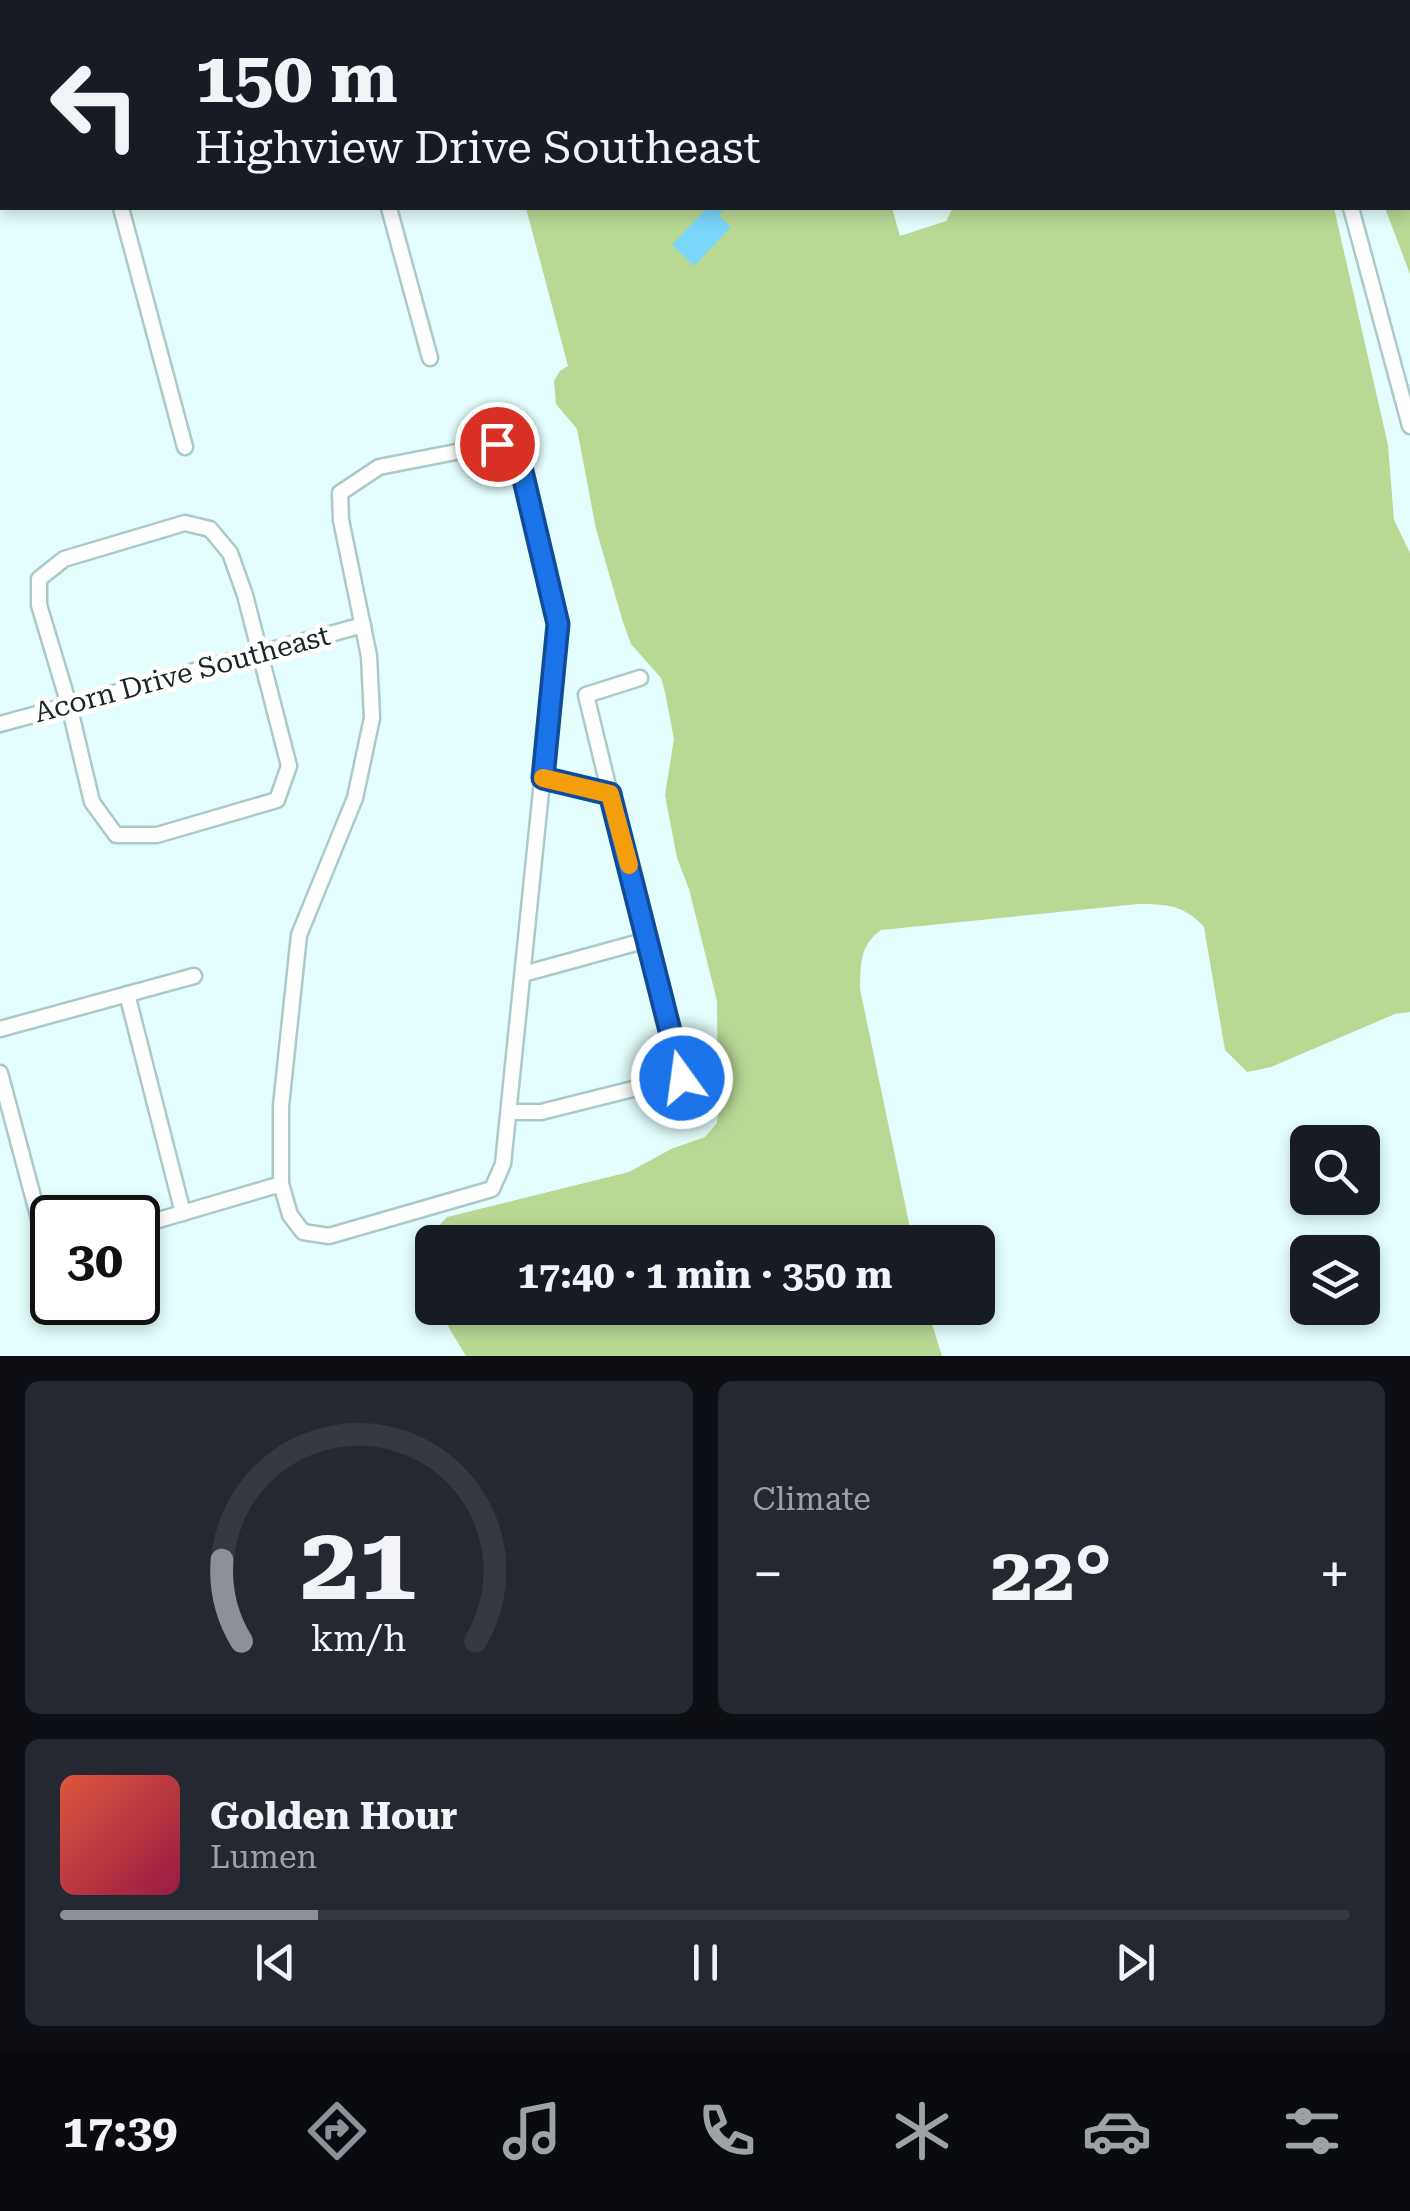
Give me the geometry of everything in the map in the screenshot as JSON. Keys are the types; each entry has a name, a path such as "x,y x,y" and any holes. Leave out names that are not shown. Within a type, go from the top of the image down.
{"street":[{"path":"121,210 184,447"},
{"path":"390,210 430,358"},
{"path":"1352,210 1410,426"},
{"path":"497,444 521,467 558,624 503,1164 492,1189 329,1236 302,1232 290,1215 281,1184 281,1106 299,935 354,798 372,718 363,624 341,520 340,493 380,468 497,444"},
{"path":"185,523 210,529 230,552 262,652 289,766 277,800 157,834 116,835 92,802 39,605 39,579 64,559 185,523"},
{"name":"Acorn Drive Southeast","path":"0,724 363,624"},
{"path":"509,1112 542,1112 682,1078 586,695 640,678"},
{"path":"543,778 610,794"},
{"path":"522,974 647,940"},
{"path":"0,1029 194,976"},
{"path":"127,994 183,1213"},
{"path":"0,1073 33,1195"},
{"path":"160,1220 281,1184"}],"green space":[{"path":"527,210 893,210 900,236 946,221 952,210 1334,210 1388,445 1394,520 1410,553 1410,1012 1395,1014 1271,1067 1247,1072 1225,1050 1204,927 1182,910 1138,904 881,930 865,949 860,989 909,1225 440,1225 447,1217 629,1172 671,1149 705,1137 717,1123 717,1001 689,889 677,858 665,795 674,739 665,692 661,678 631,644 623,622 596,529 577,429 556,404 554,381 568,366"},
{"path":"1386,210 1410,210 1410,274"},
{"path":"448,1325 932,1325 942,1356 466,1356"}],"building":[{"path":"705,210 724,210 718,215 731,227 694,266 672,245"}],"slow traffic":[{"path":"543,778 610,794 629,865"}],"route":[{"path":"497,444 521,467 558,624 543,778 610,794 682,1078"}]}
